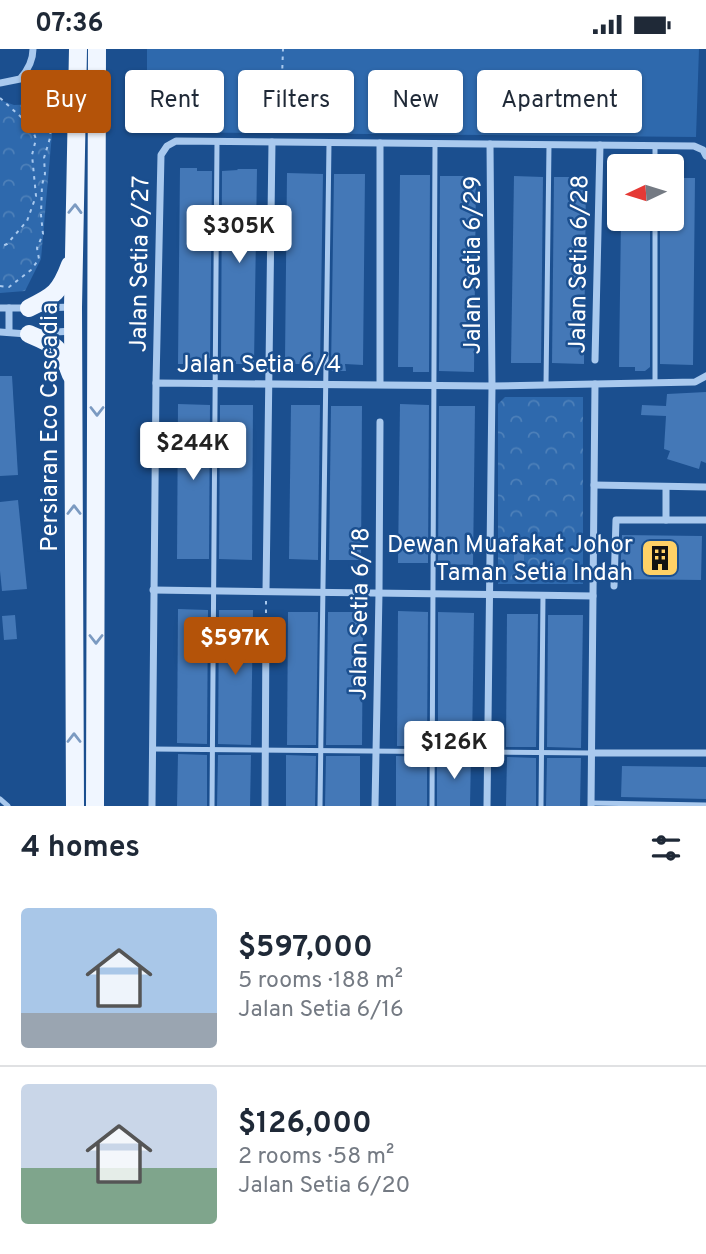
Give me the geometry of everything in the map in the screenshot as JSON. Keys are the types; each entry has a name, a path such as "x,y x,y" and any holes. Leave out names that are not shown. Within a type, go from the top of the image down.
{"main road":[{"name":"Persiaran Eco Cascadia","path":"75,806 74,385 77,320 74,255 78,49"},
{"name":"Persiaran Eco Cascadia","path":"95,806 97,49"},
{"path":"29,308 57,292 74,255"},
{"path":"97,285 93,305 77,320 95,345 97,366"},
{"path":"29,334 54,345 65,362 74,385"}],"street":[{"path":"0,83 20,79 28,70 33,49"},
{"name":"Jalan Setia 6/27","path":"156,383 161,155 167,146 176,141 694,146 703,150 706,156"},
{"path":"266,591 272,142"},
{"path":"380,143 380,384"},
{"name":"Jalan Setia 6/29","path":"488,806 492,386 490,144"},
{"name":"Jalan Setia 6/28","path":"595,361 600,145"},
{"path":"0,308 29,308 77,320"},
{"path":"9,308 4,332 29,334 77,320"},
{"path":"592,805 595,384 695,382 706,376"},
{"name":"Jalan Setia 6/4","path":"152,806 156,383 492,386 595,384"},
{"name":"Jalan Setia 6/18","path":"375,806 380,422"},
{"path":"594,485 706,487"},
{"path":"666,487 666,520"},
{"path":"614,586 616,520 706,520"},
{"path":"153,590 593,596"},
{"path":"265,806 266,621"},
{"path":"592,753 706,753"}],"lane":[{"path":"212,806 217,140"},
{"path":"320,806 329,143"},
{"path":"432,806 435,144"},
{"path":"546,385 549,145"},
{"path":"655,146 655,154"},
{"path":"655,231 655,382"},
{"path":"541,806 543,595"},
{"path":"152,749 592,753"},
{"path":"0,799 8,806"},
{"path":"592,805 706,805"}],"path":[{"path":"282,70 283,49"},
{"path":"0,98 21,117"},
{"path":"0,247 7,244 27,221 36,195 32,155 36,139 34,133"},
{"path":"0,286 9,287 32,271 39,258 37,248 43,235 41,215 42,185 46,174 44,158 50,133"},
{"path":"266,591 266,621"}],"green space":[{"path":"147,49 699,49 696,137 257,133 354,133 354,70 238,70 238,133 224,133 224,70 147,70"},
{"path":"0,100 21,105 21,133 52,133 41,259 25,291 0,293"},
{"path":"505,397 583,397 583,584 498,584 498,404"}],"building":[{"path":"180,168 212,171 210,361 193,360 194,364 178,364"},
{"path":"257,169 254,364 221,361 222,171"},
{"path":"287,173 323,174 320,368 304,368 304,364 290,364 289,360 285,360"},
{"path":"334,174 365,174 363,365 345,364 346,371 331,369"},
{"path":"400,175 430,175 429,372 413,372 413,367 398,367"},
{"path":"440,176 476,176 474,372 439,371"},
{"path":"514,176 543,177 541,363 511,363"},
{"path":"554,177 586,177 584,364 552,363"},
{"path":"684,178 695,178 693,365 660,364 660,231 684,231"},
{"path":"621,231 650,231 650,367 645,371 635,371 635,367 619,367"},
{"path":"0,376 12,376 18,475 0,476"},
{"path":"706,392 706,463 701,461 699,469 667,459 670,451 664,449 666,416 641,415 642,405 666,406 667,394"},
{"path":"178,404 210,405 209,559 177,559"},
{"path":"400,404 429,405 428,563 398,563"},
{"path":"220,405 253,405 252,560 219,559"},
{"path":"291,405 320,405 318,560 289,559"},
{"path":"331,406 362,406 361,560 329,560"},
{"path":"439,406 475,406 473,565 438,564"},
{"path":"18,500 27,589 2,591 0,502"},
{"name":"Dewan Muafakat Johor Taman Setia Indah","path":"622,535 702,536 701,580 620,579"},
{"path":"514,550 524,550 524,570 514,570"},
{"path":"178,609 208,610 207,744 177,743"},
{"path":"219,610 253,610 251,745 218,744"},
{"path":"398,611 428,612 427,746 397,746"},
{"path":"288,612 318,612 316,745 287,745"},
{"path":"328,612 363,612 362,745 326,745"},
{"path":"438,612 474,613 471,747 438,746"},
{"path":"507,614 538,614 536,747 506,747"},
{"path":"15,615 17,639 4,640 2,616"},
{"path":"548,615 583,615 581,748 547,747"},
{"path":"178,754 207,755 207,806 177,806"},
{"path":"218,755 251,755 250,806 217,806"},
{"path":"286,755 316,756 315,806 286,806"},
{"path":"326,756 360,756 360,806 325,806"},
{"path":"396,756 427,757 427,806 396,806"},
{"path":"437,757 471,757 470,806 437,806"},
{"path":"507,757 536,758 536,806 506,806"},
{"path":"547,758 581,758 580,806 546,806"},
{"path":"622,766 706,767 706,799 621,797"}],"place":[{"name":"Dewan Muafakat Johor Taman Setia Indah","path":"660,558"}]}
